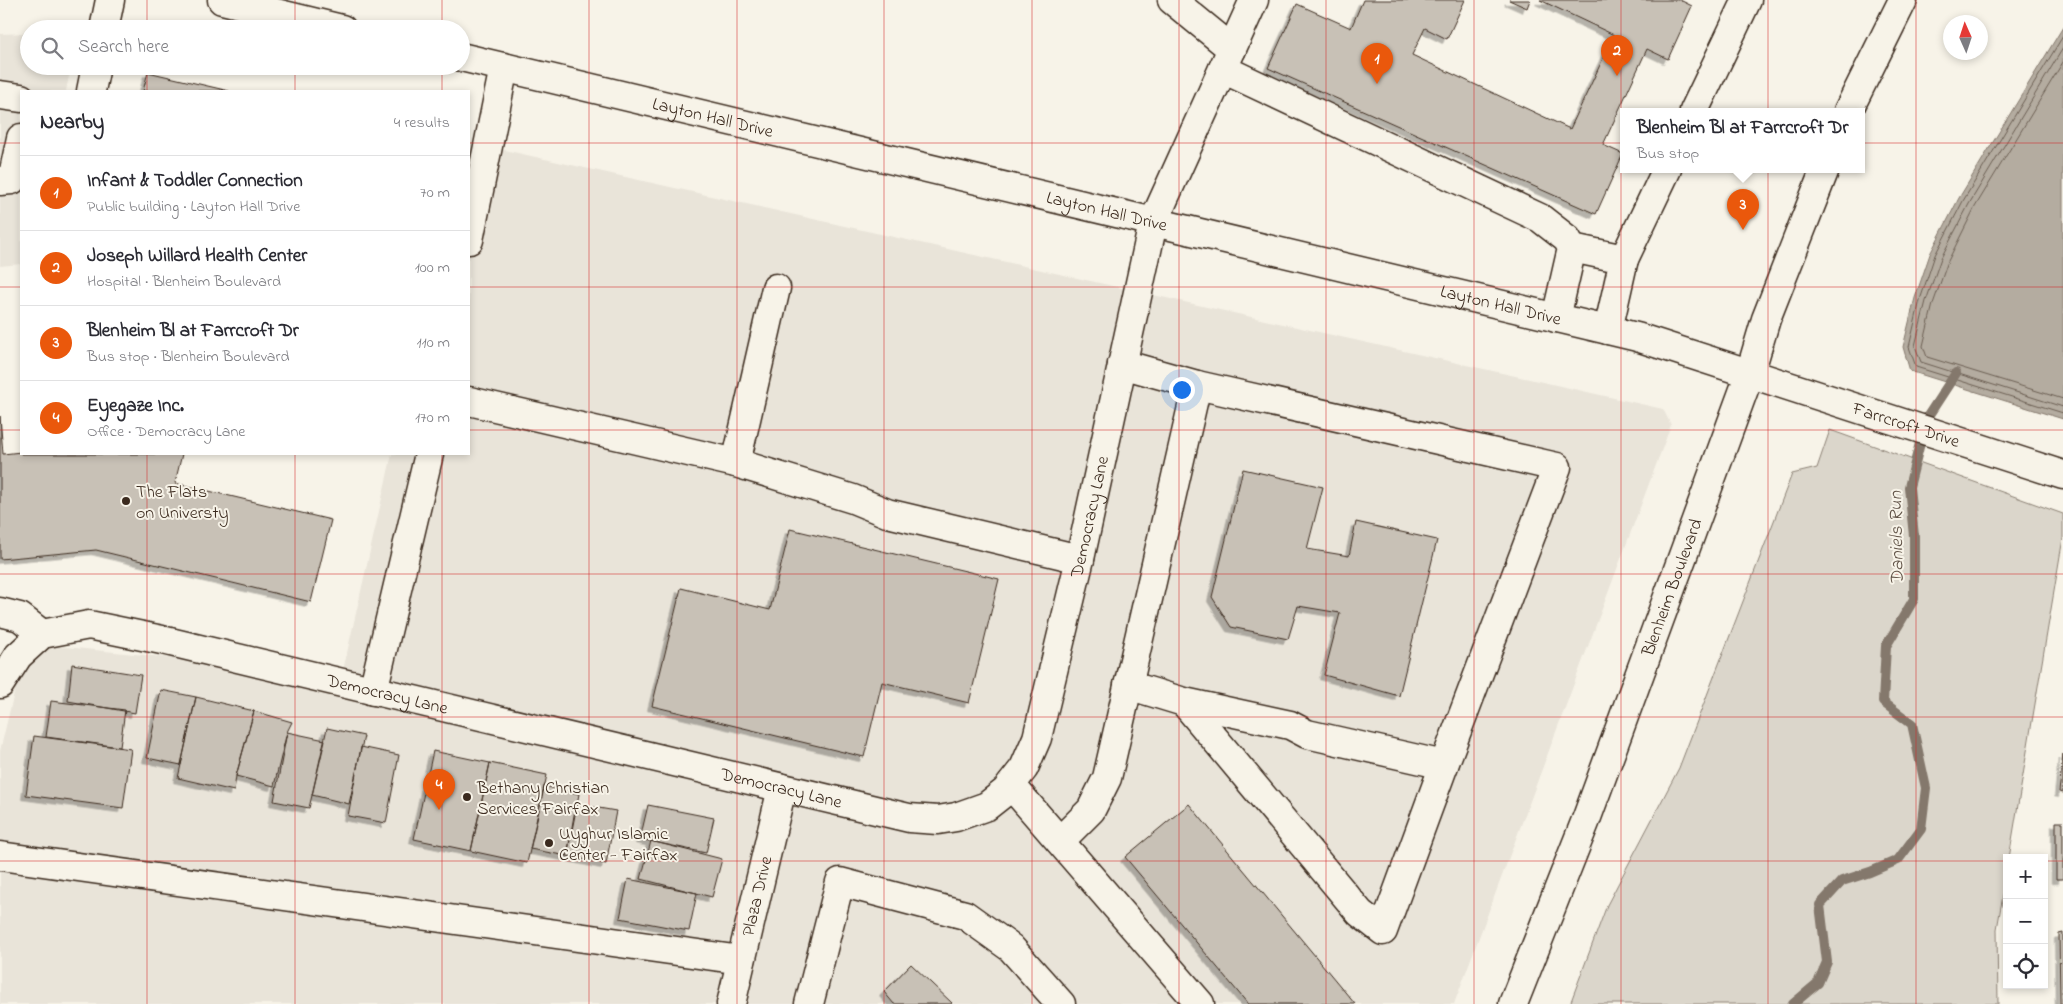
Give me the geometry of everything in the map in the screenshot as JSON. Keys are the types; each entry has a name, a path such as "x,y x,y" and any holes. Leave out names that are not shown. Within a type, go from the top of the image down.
{"street":[{"path":"106,20 110,0"},
{"path":"222,0 271,6 314,20"},
{"path":"1172,0 1227,59 1540,218 1567,239 1572,248 1556,318"},
{"name":"Democracy Lane","path":"42,634 89,625 162,640 909,818 938,820 956,817 987,806 1006,791 1024,768 1037,738 1080,559 1153,223 1254,0"},
{"path":"1695,108 1747,0"},
{"path":"1849,108 1903,0"},
{"name":"Layton Hall Drive","path":"470,59 1637,337 1750,373"},
{"path":"470,235 504,68"},
{"path":"91,90 94,75"},
{"path":"0,95 20,98"},
{"path":"0,181 12,180 20,143"},
{"path":"1608,330 1624,259 1665,173"},
{"name":"Blenheim Boulevard","path":"1513,1004 1586,820 1750,373 1766,319 1823,173"},
{"path":"1572,248 1624,259"},
{"path":"736,464 776,288"},
{"path":"1122,364 1197,385 1557,467 1383,930 1360,913 1184,702"},
{"name":"Farrcroft Drive","path":"1750,373 2063,475"},
{"path":"1060,841 1091,810 1106,778 1197,385"},
{"path":"470,401 736,464 853,499 887,513 1080,559"},
{"path":"373,690 429,455"},
{"path":"0,612 20,617 42,634 18,656 0,684"},
{"path":"1128,685 1184,702 1290,725 1307,734 1444,764"},
{"path":"1011,785 1200,1004"},
{"name":"Plaza Drive","path":"731,1004 782,788"},
{"path":"0,856 741,960"},
{"path":"809,1004 840,882 965,915 1011,948 1060,1004"}],"shaded area":[{"path":"20,33 20,75 69,75 66,90 20,90 20,264 0,266 0,34"},
{"path":"470,142 1663,409 1671,425 1454,1004 0,1004 0,751 26,643 342,675 392,455 470,455"},
{"path":"1830,430 2063,514 2063,538 2010,854 2003,854 2003,895 1997,929 1998,1004 1570,1004 1607,905 1679,768 1792,474 1817,468"}],"water":[{"path":"2063,27 2063,419 1910,371 1903,347 1915,298 1930,254 1959,198"}],"building":[{"path":"1363,0 1465,0 1447,39 1425,28 1412,55 1570,129 1614,35 1540,0 1680,0 1692,6 1668,59 1647,49 1603,145 1620,153 1620,161 1596,214 1268,68 1297,4 1351,28"},
{"path":"1509,0 1530,0 1527,8"},
{"path":"147,75 161,75 225,90 143,90"},
{"name":"The Flats on Universty","path":"0,416 3,454 20,452 20,455 182,455 175,483 331,520 311,602 96,550 0,559"},
{"path":"1243,469 1323,487 1307,549 1349,556 1356,522 1437,540 1399,696 1324,675 1340,613 1298,606 1288,639 1231,627 1212,597"},
{"path":"790,529 999,579 969,703 882,682 864,757 652,706 681,588 770,610"},
{"path":"72,664 141,675 135,713 68,701"},
{"path":"161,690 196,697 181,765 147,758"},
{"path":"196,697 254,711 236,776 234,791 178,778"},
{"path":"51,701 125,710 120,747 46,737"},
{"path":"254,711 292,722 287,732 274,786 236,776"},
{"path":"327,728 364,736 349,804 312,795"},
{"path":"287,732 325,740 309,808 274,801"},
{"path":"34,736 131,749 123,808 26,795"},
{"path":"361,747 399,755 386,823 348,816"},
{"path":"433,751 490,763 471,851 414,839"},
{"path":"2063,754 2063,793 2059,792"},
{"path":"490,763 547,775 527,863 471,851"},
{"path":"544,786 579,794 567,856 530,849"},
{"path":"576,804 616,811 606,864 567,856"},
{"path":"1189,804 1355,1004 1248,1004 1125,857"},
{"path":"648,805 714,818 706,853 640,839"},
{"path":"2056,822 2063,822 2063,879 2056,879"},
{"path":"651,841 722,859 712,897 641,879"},
{"path":"628,879 697,893 689,931 620,918"},
{"path":"2063,933 2063,1004 2060,1004 2059,934"},
{"path":"911,964 952,1003 894,1004 884,992"}],"waterway":[{"name":"Daniels Run","path":"1793,1004 1818,983 1827,962 1820,905 1842,881 1898,860 1921,829 1926,788 1912,724 1883,702 1886,646 1914,599 1914,536 1909,487 1926,419 1956,373"}],"place":[{"name":"Joseph Willard Health Center","path":"1617,76"},
{"name":"Infant & Toddler Connection","path":"1377,84"},
{"name":"Blenheim Bl at Farrcroft Dr","path":"1743,230"},
{"name":"The Flats on Universty","path":"126,501"},
{"name":"Bethany Christian Services Fairfax","path":"467,797"},
{"name":"Eyegaze Inc.","path":"439,810"},
{"name":"Uyghur Islamic Center - Fairfax","path":"549,843"}]}
